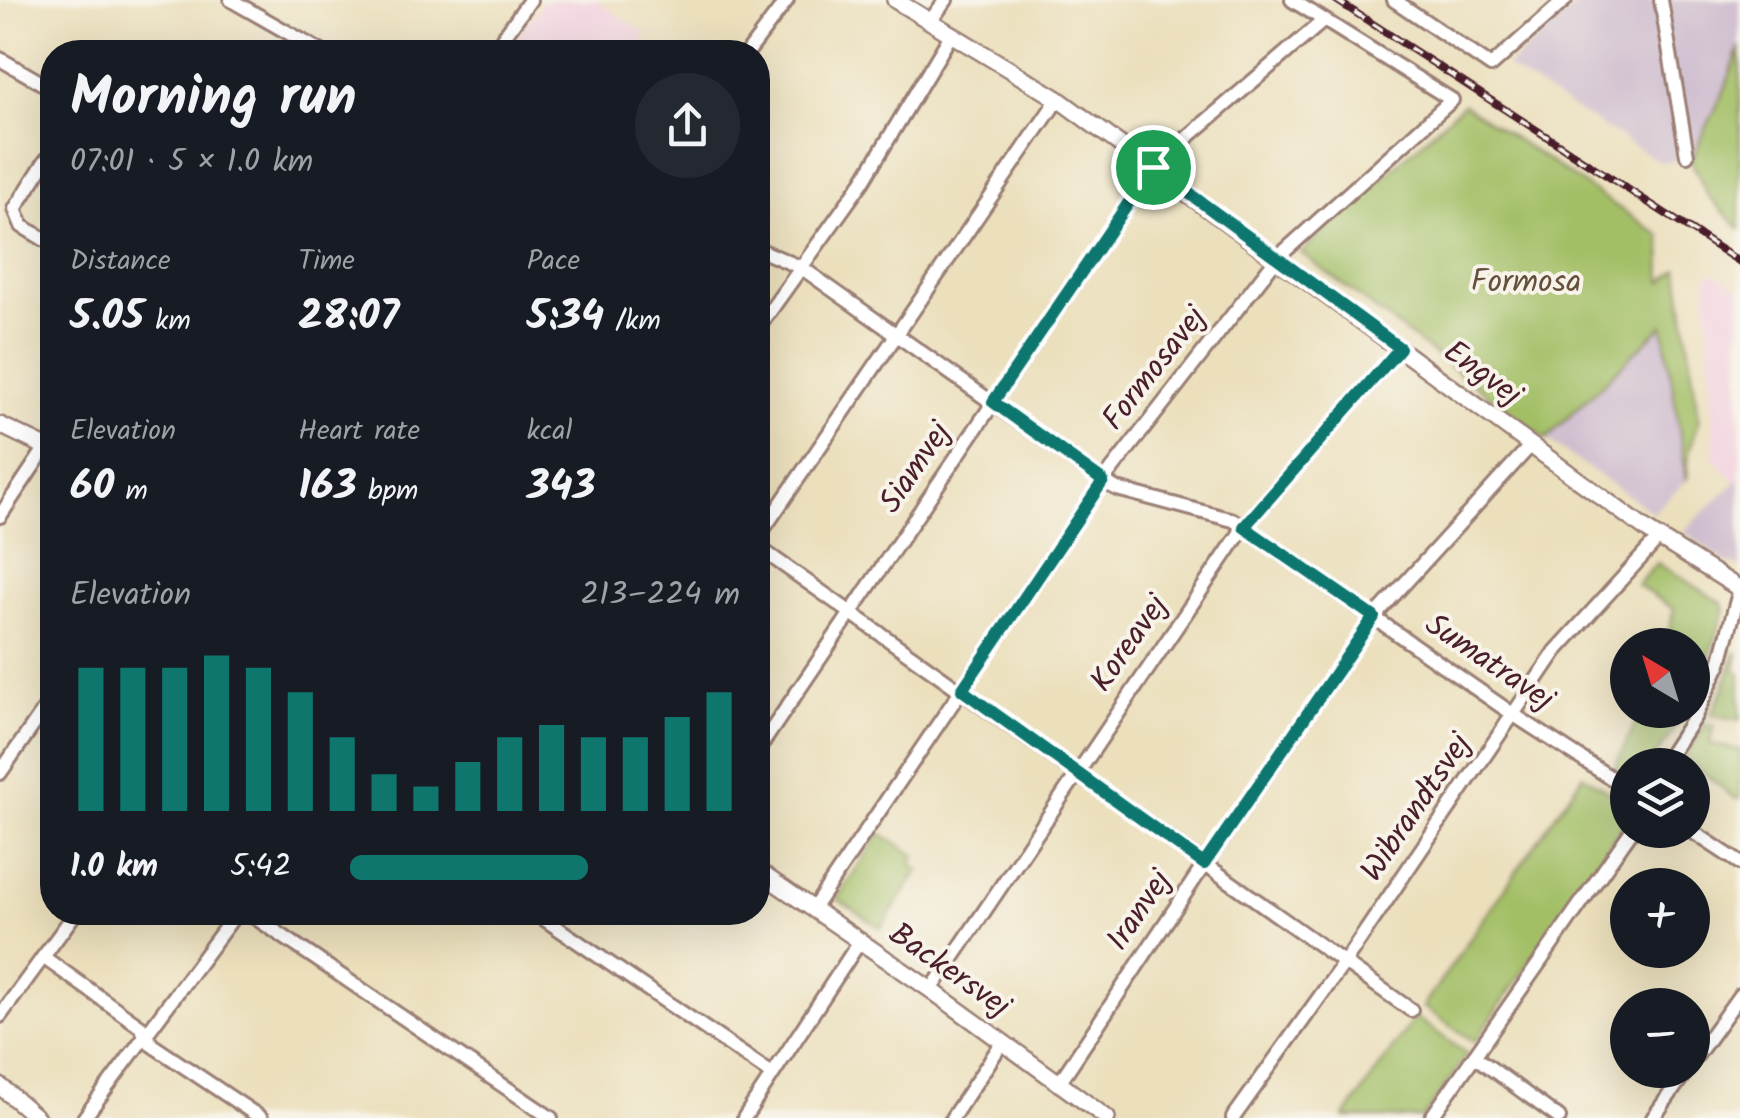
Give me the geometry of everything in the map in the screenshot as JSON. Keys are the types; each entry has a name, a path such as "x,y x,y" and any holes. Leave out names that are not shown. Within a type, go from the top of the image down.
{"street":[{"path":"231,0 301,40"},
{"path":"502,40 530,0"},
{"path":"757,40 787,0"},
{"name":"Engvej","path":"895,0 1058,99 1658,538 1740,588"},
{"path":"930,22 946,0"},
{"path":"1292,0 1323,21"},
{"path":"1394,0 1491,66 1565,0"},
{"path":"1661,0 1687,156"},
{"name":"Formosavej","path":"813,910 1103,481 1276,258 1452,100 1323,21"},
{"name":"Siamvej","path":"770,732 1153,167 1323,21"},
{"path":"770,312 864,181 951,34"},
{"path":"0,59 40,83"},
{"path":"770,518 1058,99"},
{"path":"40,170 16,209 22,226 40,237"},
{"name":"Sumatravej","path":"770,255 802,268 1103,481 1117,489 1232,520 1244,527 1610,777"},
{"name":"Koreavej","path":"930,990 1244,527 1400,348"},
{"path":"0,425 40,444"},
{"name":"Iranvej","path":"1059,1083 1374,617 1531,445"},
{"path":"0,516 40,460"},
{"name":"Wibrandtsvej","path":"1233,1118 1344,963 1556,651 1658,538"},
{"path":"770,556 1411,1010"},
{"path":"1674,748 1695,716 1720,663 1740,588"},
{"path":"0,773 40,715"},
{"path":"1710,843 1740,863"},
{"path":"1431,1118 1619,848"},
{"name":"Backersvej","path":"770,879 1106,1118"},
{"path":"0,1016 66,925"},
{"path":"84,1118 227,925"},
{"path":"267,925 551,1118"},
{"path":"553,925 772,1074"},
{"path":"744,1118 860,942"},
{"path":"43,956 140,1026 152,1045 261,1118"},
{"path":"1710,1037 1740,995"},
{"path":"952,1118 1002,1043"},
{"path":"1474,1056 1559,1118"},
{"path":"1653,1118 1674,1088"},
{"path":"3,1096 37,1118"}],"shaded area":[{"path":"544,0 596,0 647,35 643,40 515,40"},
{"path":"1583,0 1740,0 1740,47 1726,89 1692,159 1660,162 1506,67"},
{"path":"1714,272 1740,289 1740,478 1736,482 1714,459 1706,277"},
{"path":"1663,324 1687,480 1653,512 1546,439"},
{"path":"1740,478 1740,567 1726,563 1684,531"}],"green space":[{"path":"1740,47 1740,229 1708,196 1691,160"},
{"name":"Formosa","path":"1463,104 1661,236 1662,282 1678,269 1699,421 1689,452 1687,480 1663,325 1546,439 1301,253"},
{"path":"1657,563 1722,603 1725,609 1710,655 1710,628 1670,628 1674,609 1637,585"},
{"path":"1735,653 1735,671 1740,673 1740,720 1711,714"},
{"path":"1710,725 1713,725 1710,744 1740,750 1740,799 1710,778 1710,748 1690,748"},
{"path":"1633,728 1675,728 1661,748 1624,748"},
{"path":"1583,775 1610,792 1610,844 1475,1042 1423,1007"},
{"path":"880,833 916,856 911,864 919,870 881,928 837,899"},
{"path":"1415,1017 1467,1054 1423,1118 1344,1118"}],"railway":[{"path":"1336,0 1740,262"}],"route":[{"path":"1153,167 1400,348 1244,527 1374,617 1204,864 962,690 1103,481 993,402 1153,167"}]}
